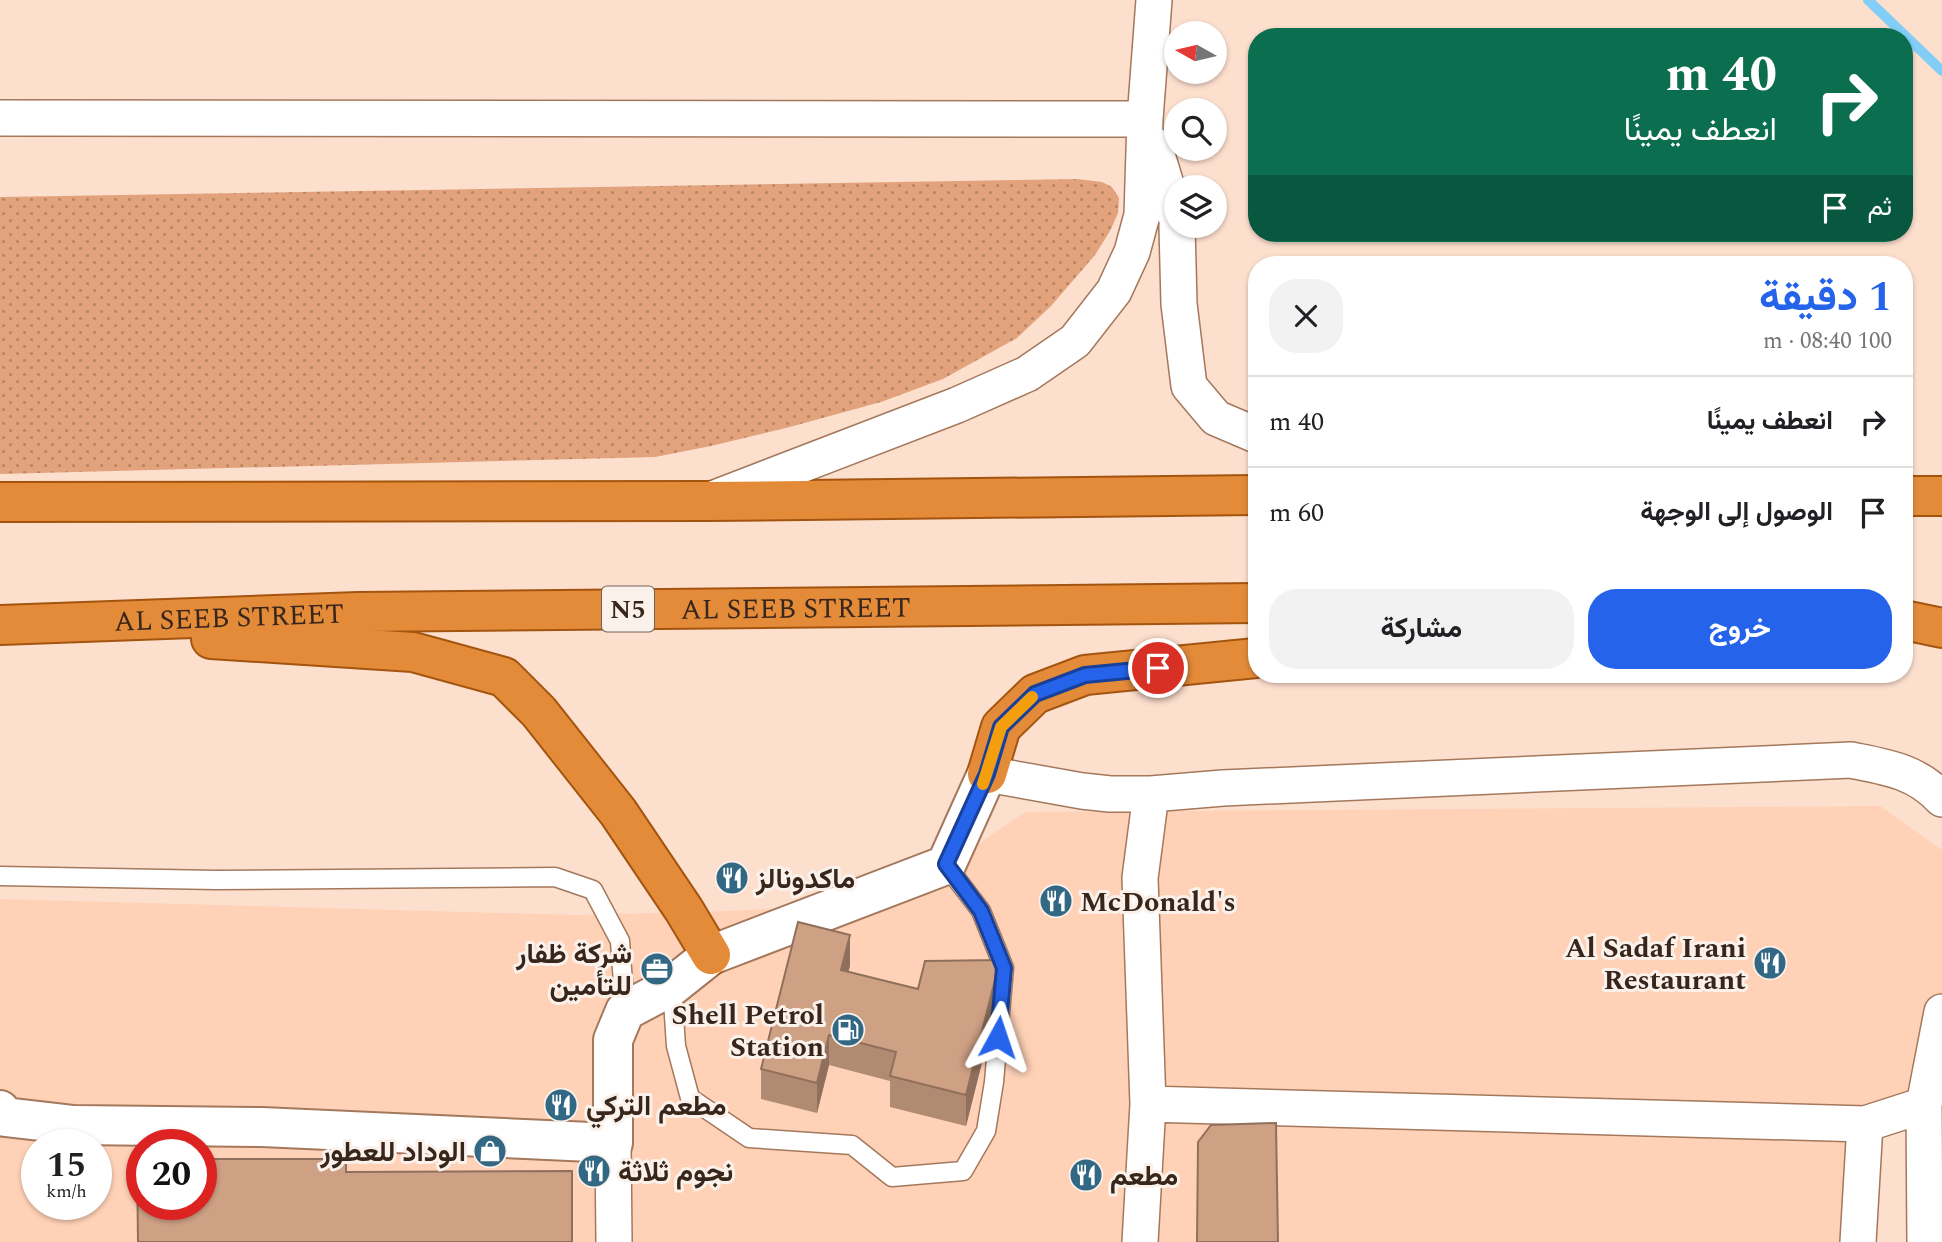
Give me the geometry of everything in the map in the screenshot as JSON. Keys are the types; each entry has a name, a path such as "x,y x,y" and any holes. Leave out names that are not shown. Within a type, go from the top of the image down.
{"highway":[{"path":"0,502 709,501 1248,495"},
{"path":"1913,496 1942,496"},
{"name":"AL SEEB STREET","path":"5,625 358,612 1248,603"},
{"path":"1913,612 1942,611"},
{"path":"1913,622 1942,628"},
{"path":"5,625 413,652 504,677 539,712 618,812 684,910 711,956"},
{"path":"987,774 1001,727 1035,694 1085,675 1248,659"}],"street":[{"path":"709,501 957,405 1027,374 1075,341 1114,291 1132,252 1142,215 1145,118 1154,0"},
{"path":"0,118 1145,118"},
{"path":"1145,118 1164,179"},
{"path":"1177,238 1179,304 1189,386 1216,418 1248,432"},
{"path":"614,1242 613,1040 625,1011 672,986 711,956 946,864 987,774 1082,791 1151,794 1223,788 1851,760 1900,770 1931,787 1942,799"},
{"path":"1140,1242 1148,1104 1140,878 1151,794"},
{"path":"1924,1242 1924,1105 1942,1012"},
{"path":"1148,1104 1866,1124 1924,1105"},
{"path":"2,1118 74,1125 262,1127 613,1143"},
{"path":"1858,1242 1866,1124"}],"lane":[{"path":"672,986 676,1046 690,1098 749,1138 852,1145 892,1177 963,1171 986,1131 994,1082 1004,968 981,911 946,864"},
{"path":"0,876 216,880 555,877 593,890 620,941 625,1011"}],"shaded area":[{"path":"1077,179 1102,182 1112,187 1119,198 1118,213 1095,255 1051,306 1017,338 943,379 881,402 786,428 655,457 0,474 0,197"},
{"path":"1880,806 1942,850 1942,999 1924,1105 1865,1124 1858,1242 0,1242 0,899 577,915 729,911 896,901 1025,812"}],"building":[{"path":"798,922 850,935 841,970 918,989 925,961 1000,960 966,1095 890,1076 896,1052 829,1035 817,1083 761,1069"},
{"path":"1276,1123 1278,1242 1197,1242 1198,1142 1211,1125"},
{"path":"217,1159 346,1159 346,1172 572,1171 572,1242 138,1242 138,1220 217,1220"}],"waterway":[{"path":"1868,0 1897,28"},
{"path":"1913,43 1942,71"}],"slow traffic":[{"path":"983,784 1001,727 1032,697"}],"place":[{"name":"ماكدونالز","path":"732,878"},
{"name":"McDonald's","path":"1056,901"},
{"name":"Al Sadaf Irani Restaurant","path":"1770,963"},
{"name":"شركة ظفار للتأمين","path":"657,969"},
{"name":"Shell Petrol Station","path":"848,1030"},
{"name":"مطعم التركي","path":"561,1105"},
{"name":"الوداد للعطور","path":"490,1151"},
{"name":"نجوم ثلاثة","path":"594,1171"},
{"name":"مطعم","path":"1086,1175"}],"route":[{"path":"998,1037 1004,968 981,911 946,864 987,774 1001,727 1035,694 1060,684 1085,675 1158,668"}]}
